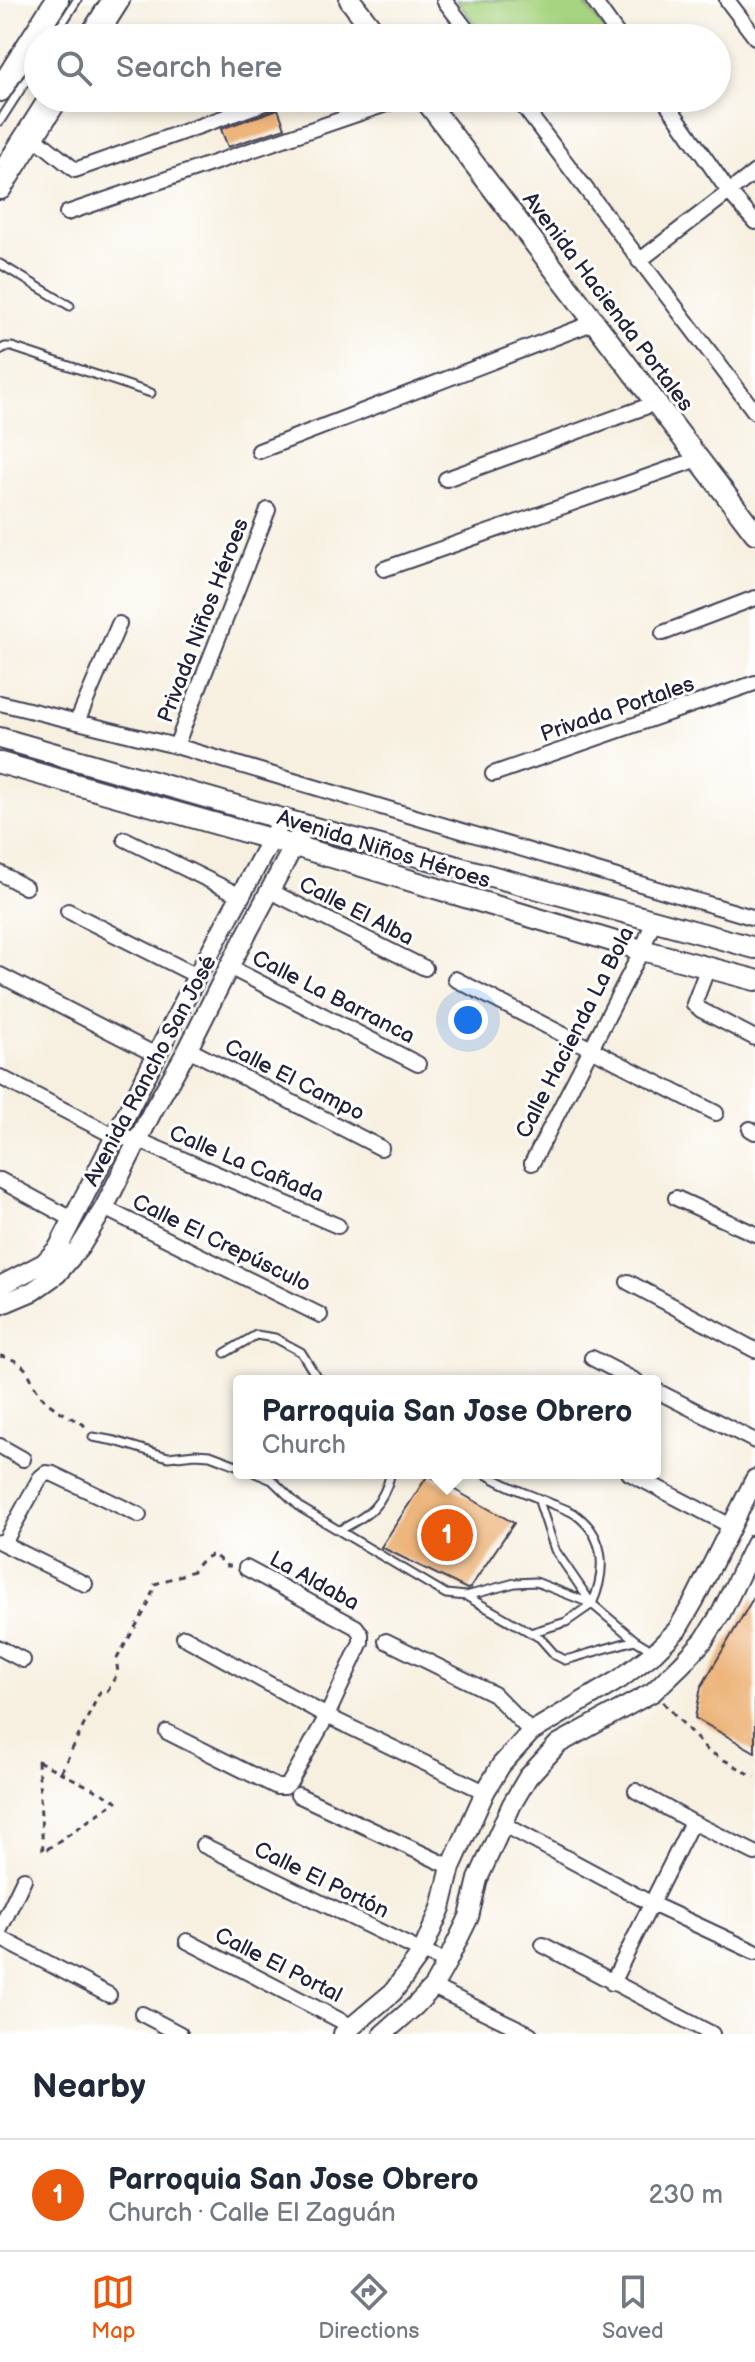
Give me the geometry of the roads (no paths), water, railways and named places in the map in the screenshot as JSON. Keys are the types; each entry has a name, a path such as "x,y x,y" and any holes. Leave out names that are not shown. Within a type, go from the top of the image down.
{"main road":[{"path":"42,24 57,0"},
{"path":"103,24 118,0"},
{"path":"350,0 368,24"},
{"path":"0,90 24,52"},
{"path":"0,188 48,112"},
{"name":"Avenida Hacienda Portales","path":"435,112 755,533"},
{"name":"Avenida Niños Héroes","path":"0,738 282,819 755,948"},
{"name":"Avenida Niños Héroes","path":"0,763 755,980"}],"street":[{"path":"444,0 462,24"},
{"path":"727,0 755,37"},
{"path":"596,1 611,24"},
{"path":"33,136 75,170 239,112"},
{"path":"67,213 363,112"},
{"path":"527,112 755,412"},
{"path":"673,112 729,192 755,222"},
{"path":"639,261 755,172"},
{"path":"259,451 595,322"},
{"path":"446,479 656,403"},
{"path":"384,569 698,459"},
{"name":"Privada Niños Héroes","path":"176,746 268,510"},
{"path":"663,633 755,598"},
{"path":"77,722 119,624"},
{"name":"Privada Portales","path":"493,774 755,683"},
{"path":"0,703 176,746 755,918"},
{"name":"Avenida Rancho San José","path":"0,1286 44,1263 58,1248 197,976 282,819"},
{"name":"Avenida Rancho San José","path":"0,1305 33,1291 57,1274 80,1247 104,1208 305,825"},
{"path":"125,839 241,896"},
{"path":"0,873 25,887"},
{"name":"Calle El Alba","path":"270,891 425,968"},
{"path":"68,911 197,976"},
{"name":"Calle Hacienda La Bola","path":"532,1163 642,950 654,920"},
{"name":"Calle La Barranca","path":"229,967 418,1064"},
{"path":"708,967 694,1004 755,1038"},
{"path":"0,975 156,1055"},
{"path":"455,979 716,1113"},
{"name":"Calle El Campo","path":"188,1049 381,1148"},
{"name":"Calle La Cañada","path":"0,1077 114,1136 138,1140 338,1226"},
{"path":"0,1180 72,1219"},
{"path":"676,1198 755,1234"},
{"name":"Calle El Crepúsculo","path":"104,1208 320,1315"},
{"path":"628,1282 755,1350"},
{"path":"592,1358 625,1375"},
{"path":"661,1393 755,1441"},
{"path":"0,1446 23,1459"},
{"path":"85,1584 2,1542 40,1478 46,1473 53,1474 139,1515"},
{"path":"641,1479 731,1526"},
{"path":"347,2030 393,1992 422,1952 438,1914 451,1867 485,1792 501,1765 531,1732 620,1679 677,1630 755,1479"},
{"path":"383,2034 433,1987 465,1927 478,1879 528,1777 558,1744 653,1692 682,1664 704,1640 721,1613 753,1551"},
{"name":"La Aldaba","path":"246,1568 356,1627 361,1634 361,1642 327,1716"},
{"path":"184,1637 327,1716 485,1792"},
{"path":"386,1641 494,1694 531,1732"},
{"path":"0,1648 23,1660"},
{"path":"291,1791 290,1782 327,1716"},
{"path":"167,1732 277,1787 451,1867"},
{"path":"636,1791 755,1853"},
{"path":"612,1983 692,1822"},
{"path":"503,1824 652,1904 755,1952"},
{"name":"Calle El Portón","path":"203,1845 447,1962"},
{"path":"0,1929 24,1879"},
{"path":"438,1914 465,1927"},
{"path":"0,1938 109,1995"},
{"name":"Calle El Portal","path":"187,1941 347,2030"},
{"path":"543,1945 712,2034"},
{"path":"433,1987 530,2034"},
{"path":"142,2014 180,2034"}],"lane":[{"path":"62,24 77,0"},
{"path":"90,24 105,0"},
{"path":"0,121 24,84"},
{"path":"0,164 33,112"},
{"path":"0,264 70,306"},
{"path":"0,350 12,347 151,393"},
{"path":"225,1353 256,1335 275,1338 301,1352 315,1375"},
{"path":"93,1437 168,1457 210,1455 233,1464"},
{"path":"270,1479 301,1508 446,1594 466,1596 515,1583 536,1582 592,1604"},
{"path":"340,1530 367,1516 386,1492 389,1479"},
{"path":"494,1479 575,1514 597,1538 601,1577 592,1604 566,1622 530,1633"},
{"path":"538,1498 555,1550 592,1604 635,1640 655,1652"},
{"path":"466,1596 540,1638 555,1655 565,1660 635,1640"}],"place":[{"name":"Parroquia San Jose Obrero","path":"447,1535"}]}
